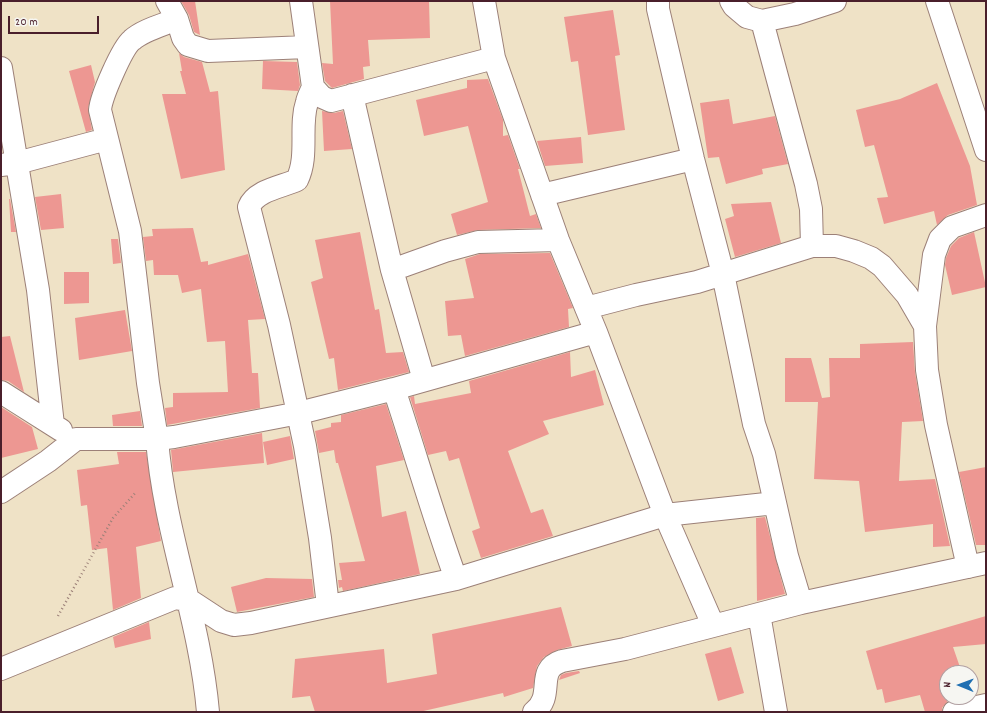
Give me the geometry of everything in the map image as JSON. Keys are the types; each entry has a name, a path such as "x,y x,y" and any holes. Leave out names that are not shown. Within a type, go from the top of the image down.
{"street":[{"path":"301,1 313,87 322,97 331,101 494,58"},
{"path":"484,1 494,58 558,240 596,332 665,515 713,626"},
{"path":"658,1 658,9 693,159 723,274 754,424 764,454 787,556 801,603"},
{"path":"731,1 747,17 762,21 795,14 835,1"},
{"path":"937,1 986,150"},
{"path":"208,712 204,668 164,497 148,383 130,231 100,110 101,100 125,48 132,40 172,10 183,38 188,45 208,51 307,47"},
{"path":"762,21 806,184 810,209 812,246"},
{"path":"1,68 9,164 38,290 53,425"},
{"path":"313,87 306,102 304,148 298,180 259,194 252,200 249,207 299,413 313,487 328,606"},
{"path":"352,95 392,270 424,380"},
{"path":"9,164 107,139"},
{"path":"542,195 693,159"},
{"path":"534,712 541,707 546,690 547,674 552,664 626,649 801,603 977,565 936,425 928,370 925,326 934,255 940,239 952,227 986,215"},
{"path":"392,270 445,251 478,242 558,240"},
{"path":"586,308 628,296 697,282 812,246 836,246 854,251 876,262 897,282 925,326"},
{"path":"2,395 76,439 157,439 299,413 394,389 596,332"},
{"path":"394,389 417,458 432,512 456,579"},
{"path":"1,492 48,461 76,439"},
{"path":"1,669 37,653 176,598 189,600 221,621 234,624 251,623 456,579 665,515 775,504"},
{"path":"759,614 776,712"},
{"path":"954,712 986,705"}],"path":[{"path":"37,653 113,518 159,466"}],"building":[{"path":"181,1 195,1 200,35 194,32 189,15"},
{"path":"330,1 429,1 430,38 368,40 370,66 363,67 364,79 332,88 325,81 322,63 333,64"},
{"path":"613,10 620,55 615,56 625,130 588,135 578,61 571,62 564,17"},
{"path":"179,53 184,57 202,62 210,92 218,91 225,170 181,179 162,94 186,94 180,71 182,71"},
{"path":"263,61 297,62 300,85 298,91 262,89"},
{"path":"91,65 95,82 88,108 92,130 86,132 69,71"},
{"path":"488,79 503,120 503,136 508,135 520,169 518,169 530,216 536,214 541,228 478,230 457,235 451,214 488,202 468,126 424,136 416,100 467,88 467,80"},
{"path":"937,83 970,166 977,205 948,215 937,225 934,211 884,224 877,198 888,197 874,145 865,147 856,110 900,99"},
{"path":"729,99 733,124 775,116 788,164 762,169 763,174 726,184 719,157 708,158 700,103"},
{"path":"322,111 334,113 343,111 352,149 324,151"},
{"path":"581,137 583,163 545,166 537,141"},
{"path":"61,194 64,228 41,230 35,197"},
{"path":"10,199 16,232 11,232"},
{"path":"771,202 781,243 735,257 725,219 734,216 731,204"},
{"path":"193,228 201,262 208,261 208,265 248,254 265,319 248,320 252,373 258,373 260,408 167,425 165,408 173,407 173,393 228,392 225,341 207,342 201,289 182,293 178,275 154,275 153,260 146,261 143,237 153,236 152,229"},
{"path":"360,232 375,310 379,309 386,353 403,352 409,372 338,390 334,358 329,359 311,282 323,278 315,240"},
{"path":"974,232 986,287 952,295 945,265 946,258 951,246 959,238"},
{"path":"111,239 118,239 121,263 113,264"},
{"path":"550,253 573,308 568,309 569,327 465,356 461,335 448,336 445,301 474,298 465,259 480,254"},
{"path":"64,272 89,272 89,303 64,304"},
{"path":"125,310 132,351 79,360 75,318"},
{"path":"10,336 24,392 8,381 1,380 1,337"},
{"path":"913,342 915,372 923,421 902,422 899,481 935,479 950,546 933,547 933,524 865,532 859,481 814,479 818,402 785,402 785,358 811,358 822,398 830,397 829,358 860,358 860,344"},
{"path":"570,352 571,377 595,370 604,405 543,421 549,434 508,451 531,513 543,509 553,536 481,558 472,531 480,528 459,458 449,461 446,451 428,455 410,397 414,396 415,404 471,393 469,381"},
{"path":"386,404 404,460 376,466 382,517 406,511 420,574 343,591 342,587 339,588 338,580 342,580 339,563 365,561 338,463 336,463 334,450 319,453 315,431 331,427 331,423 341,422 341,415"},
{"path":"1,407 32,427 38,449 1,458"},
{"path":"140,411 142,426 113,426 112,415"},
{"path":"262,433 264,463 173,472 171,450"},
{"path":"290,436 294,459 267,465 263,442"},
{"path":"117,452 146,452 161,541 136,547 141,598 113,610 107,548 92,550 87,505 81,506 77,470 119,464"},
{"path":"986,467 986,545 976,545 959,472"},
{"path":"765,517 785,594 757,601 756,518"},
{"path":"266,578 312,579 314,597 237,612 231,587"},
{"path":"561,607 572,646 557,650 544,657 537,666 533,688 504,697 503,693 419,712 315,712 310,696 292,698 295,659 384,649 387,683 437,674 432,634"},
{"path":"986,616 986,644 953,647 959,665 939,665 939,705 944,705 942,708 942,712 925,712 920,695 885,703 882,689 877,690 866,651"},
{"path":"149,622 151,639 115,648 113,637"},
{"path":"731,647 744,693 718,701 705,654"},
{"path":"579,671 580,673 559,680 561,675"}]}
